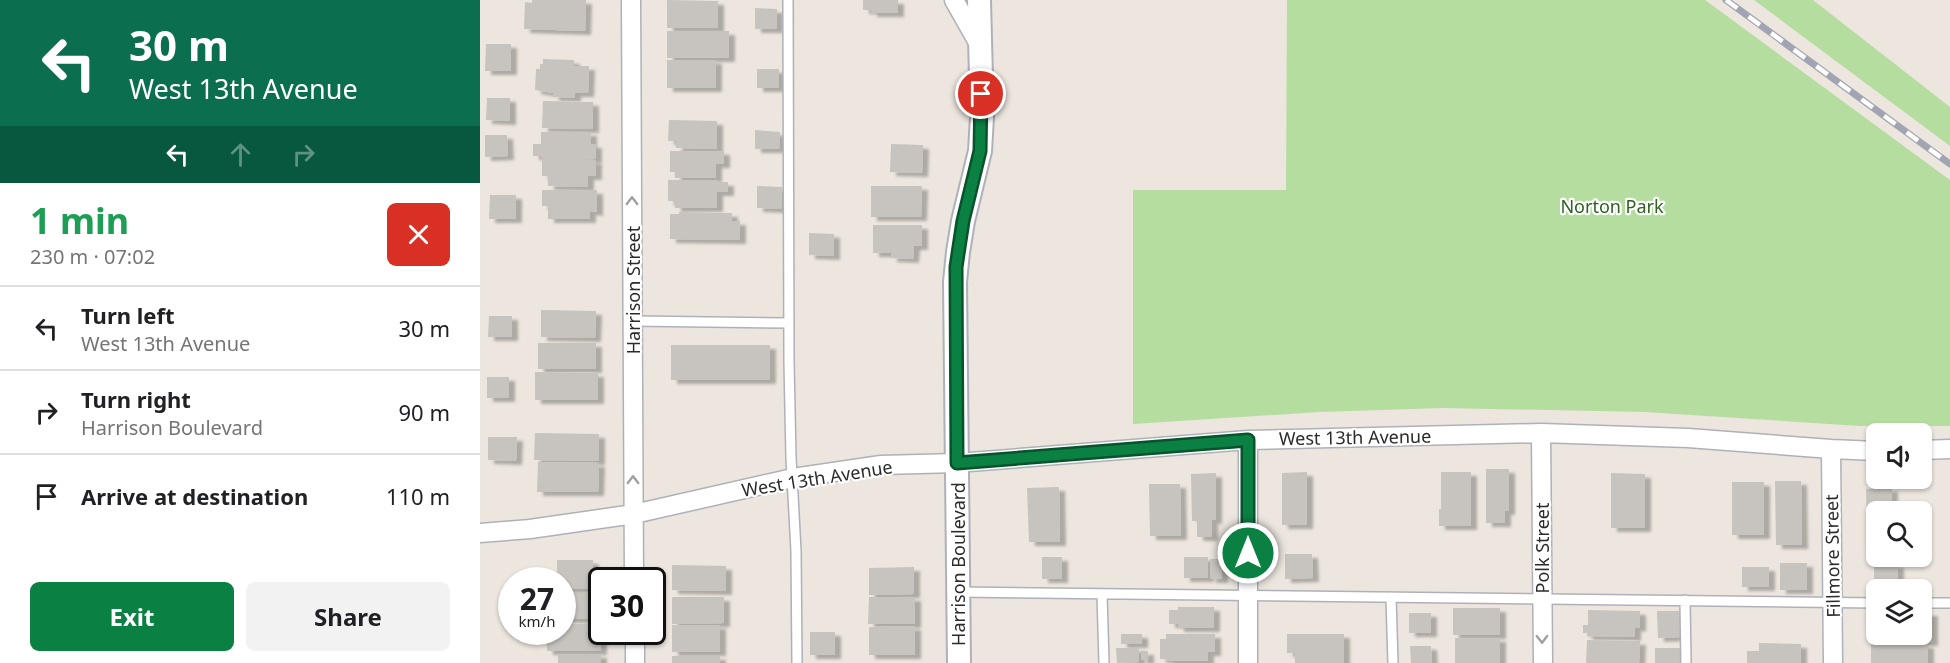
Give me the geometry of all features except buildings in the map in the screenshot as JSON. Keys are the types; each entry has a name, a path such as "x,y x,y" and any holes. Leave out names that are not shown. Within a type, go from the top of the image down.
{"street":[{"name":"Harrison Street","path":"631,0 634,567"},
{"path":"954,0 980,47"},
{"name":"Harrison Boulevard","path":"958,663 956,267 963,221 980,151 982,117 979,0"},
{"name":"West 13th Avenue","path":"480,533 530,529 634,514 793,478 881,465 957,463 1248,440 1541,433 1688,438 1866,451"},
{"name":"Polk Street","path":"1541,433 1543,663"},
{"path":"1248,440 1248,663"},
{"name":"Fillmore Street","path":"1831,449 1833,663"},
{"path":"1932,450 1950,449"},
{"path":"635,645 635,663"}],"lane":[{"path":"788,0 789,323 797,663"},
{"path":"633,321 789,323"},
{"path":"958,592 1866,603"},
{"path":"1102,594 1104,663"},
{"path":"1391,597 1393,663"},
{"path":"1685,600 1686,663"},
{"path":"1932,603 1950,603"}],"green space":[{"name":"Norton Park","path":"1287,0 1705,0 1950,180 1950,426 1932,426 1932,423 1866,423 1866,426 1860,426 1645,412 1443,408 1320,412 1133,424 1133,190 1286,190"},
{"path":"1754,0 1813,0 1950,107 1950,146"}],"railway":[{"path":"1726,0 1950,164"}],"route":[{"path":"981,94 980,151 963,221 956,267 957,463 1248,440 1248,553"}]}
